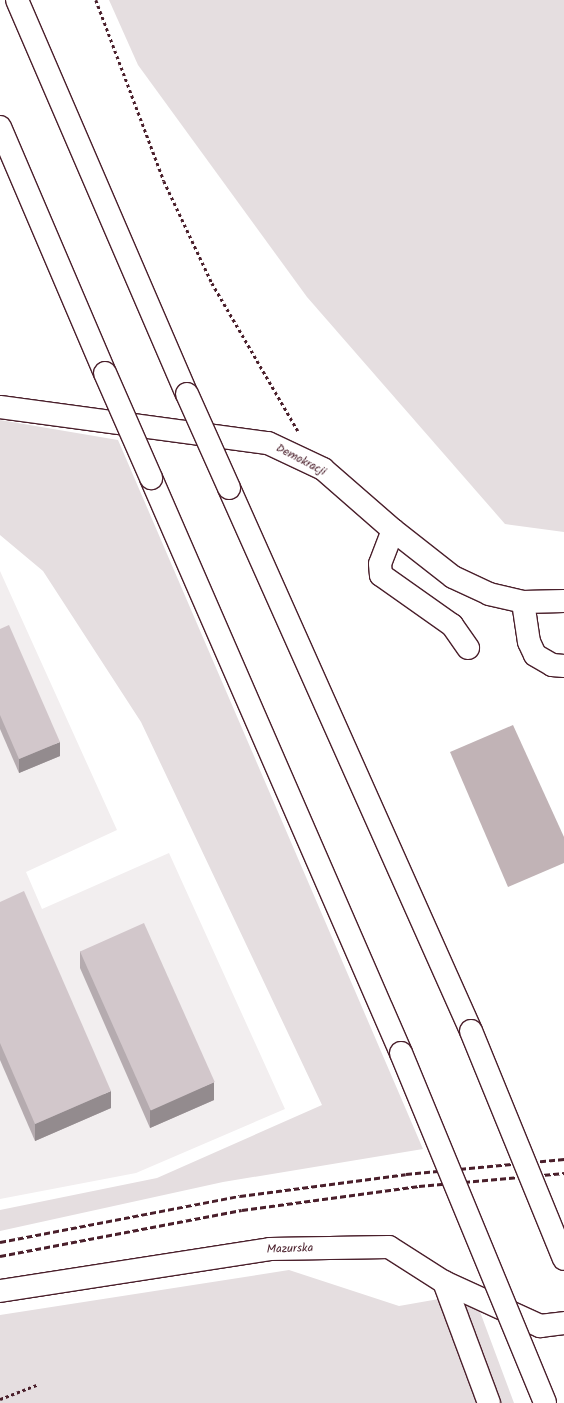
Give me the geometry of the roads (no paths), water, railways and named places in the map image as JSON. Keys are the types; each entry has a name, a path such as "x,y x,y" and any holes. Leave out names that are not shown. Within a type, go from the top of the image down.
{"main road":[{"path":"17,0 187,394 471,1031 564,1259"},
{"path":"0,127 401,1053 545,1403"},
{"name":"Demokracji","path":"0,407 268,443 323,469 429,560 470,587 508,600 523,602 564,601"},
{"path":"393,530 380,564 381,575 452,625 468,648"},
{"path":"523,602 529,642 534,655 552,665 564,666"},
{"name":"Mazurska","path":"0,1291 278,1248 389,1247 444,1282 540,1326 564,1323"},
{"path":"444,1282 489,1403"}],"railway":[{"path":"0,1242 240,1196 406,1174 564,1159"},
{"path":"0,1256 242,1210 419,1186 564,1173"}]}
